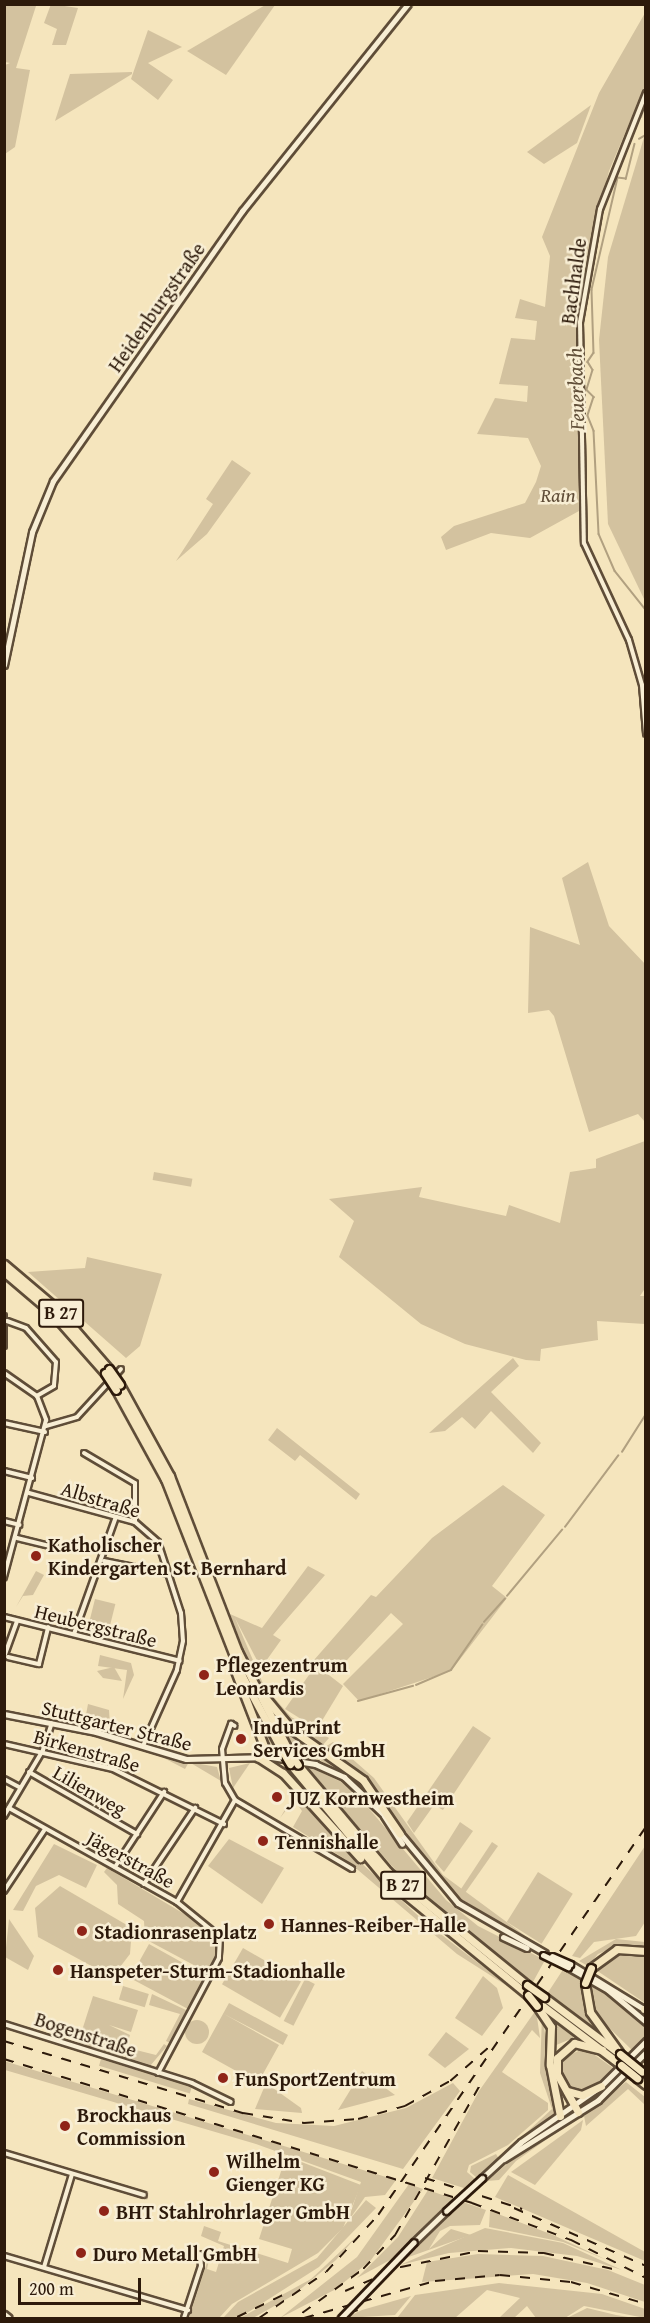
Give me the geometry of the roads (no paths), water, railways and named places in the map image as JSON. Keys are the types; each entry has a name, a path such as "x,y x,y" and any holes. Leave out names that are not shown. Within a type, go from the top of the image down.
{"highway":[{"name":"B 27","path":"4,1264 57,1309 107,1371 170,1476 246,1671 285,1754"},
{"name":"B 27","path":"4,1272 52,1312 107,1371"},
{"name":"B 27","path":"118,1387 165,1479 222,1628 285,1754 388,1872 540,2002 602,2050"},
{"path":"222,1628 264,1746 258,1757"},
{"path":"246,1671 254,1678 280,1718 363,1780 400,1834"},
{"name":"B 27","path":"258,1757 283,1773 322,1822 385,1878 526,1990"},
{"name":"B 27","path":"294,1764 385,1878"},
{"name":"B 27","path":"618,2057 590,2012 585,1983 591,1968 617,1949 645,1951"},
{"name":"B 27","path":"540,2002 641,2075 645,2085"},
{"name":"B 27","path":"540,2002 551,2027 551,2072 560,2116"},
{"name":"B 27","path":"575,2109 556,2068 561,2049 579,2043 618,2057"},
{"path":"551,2072 575,2109"},
{"path":"566,2091 582,2095 601,2086"}],"main road":[{"name":"Heidenburgstraße","path":"4,665 32,532 53,481 242,211 408,4"},
{"name":"Stuttgarter Straße","path":"4,1714 52,1723 186,1759 222,1761 285,1754 334,1771 380,1810"},
{"path":"380,1810 458,1903 544,1954"},
{"path":"380,1810 423,1871 462,1910 569,1965 645,2009"},
{"path":"569,1965 640,2016 645,2022"},
{"path":"640,2016 645,2028"},
{"path":"341,2319 414,2242 482,2178 560,2116 575,2109 645,2041"},
{"path":"504,2159 575,2109 645,2052"},
{"path":"4,2314 9,2319"}],"street":[{"name":"Bachhalde","path":"645,93 600,209 580,321 584,543 623,623 642,685 645,734"},
{"path":"4,1346 6,1318 26,1328 56,1362 54,1386 37,1396"},
{"path":"46,1426 68,1422 122,1369"},
{"path":"4,1373 37,1396 46,1426 17,1538 4,1577"},
{"path":"4,1423 45,1432"},
{"path":"84,1453 135,1483 135,1522"},
{"path":"4,1471 32,1478"},
{"name":"Albstraße","path":"28,1493 135,1522 155,1538 169,1574 184,1627 180,1661 143,1747"},
{"path":"74,1634 104,1560 116,1517"},
{"path":"4,1521 20,1525"},
{"path":"17,1538 66,1550"},
{"path":"104,1560 169,1574"},
{"name":"Heubergstraße","path":"4,1617 180,1661"},
{"path":"17,1621 6,1657 39,1664 48,1627"},
{"path":"4,1816 19,1787 43,1750 52,1723"},
{"path":"177,1902 224,1824 235,1800 222,1761 223,1743 231,1724 235,1726"},
{"name":"Birkenstraße","path":"4,1744 43,1750 113,1769 164,1792 224,1824"},
{"name":"Lilienweg","path":"29,1772 137,1834"},
{"path":"4,1779 19,1787"},
{"path":"115,1867 164,1792"},
{"path":"235,1800 273,1818 352,1869"},
{"name":"Jägerstraße","path":"9,1808 177,1902 220,1937 222,1951"},
{"path":"144,1884 195,1808"},
{"path":"4,1891 45,1829"},
{"name":"Bogenstraße","path":"158,2073 222,1951"},
{"name":"Bogenstraße","path":"4,2024 158,2073 231,2102"},
{"path":"4,2153 144,2195"},
{"path":"44,2267 72,2174"},
{"path":"184,2319 200,2254"},
{"path":"4,2256 188,2310"}],"waterway":[{"name":"Feuerbach","path":"639,139 644,136"},
{"name":"Feuerbach","path":"635,144 626,179 618,178 592,290 594,353 588,362 593,370 587,390 594,397 588,416 594,431 599,534 615,571 646,610"},
{"path":"622,1452 646,1414"},
{"path":"565,1527 618,1456"},
{"path":"507,1596 562,1530"},
{"path":"484,1622 505,1599"},
{"path":"416,1685 451,1670 482,1625"},
{"path":"358,1701 413,1686"}],"railway":[{"path":"259,2318 326,2272 378,2215 646,1827"},
{"path":"4,2041 243,2113 304,2123 358,2119 405,2106 450,2081 489,2047"},
{"path":"4,2059 472,2203 571,2240 646,2278"},
{"path":"302,2313 363,2269 395,2235 481,2083"},
{"path":"425,2178 522,2209"},
{"path":"514,2208 646,2266"},
{"path":"345,2291 401,2267 478,2251 544,2253 617,2270"},
{"path":"304,2318 435,2281 500,2275 571,2282 646,2304"},
{"path":"237,2317 283,2295"},
{"path":"336,2318 358,2310"}],"place":[{"name":"Katholischer Kindergarten St. Bernhard","path":"36,1556"},
{"name":"Pflegezentrum Leonardis","path":"204,1675"},
{"name":"InduPrint Services GmbH","path":"241,1739"},
{"name":"JUZ Kornwestheim","path":"277,1797"},
{"name":"Tennishalle","path":"263,1841"},
{"name":"Hannes-Reiber-Halle","path":"269,1924"},
{"name":"Stadionrasenplatz","path":"82,1931"},
{"name":"Hanspeter-Sturm-Stadionhalle","path":"58,1970"},
{"name":"FunSportZentrum","path":"223,2078"},
{"name":"Brockhaus Commission","path":"65,2126"},
{"name":"Wilhelm Gienger KG","path":"214,2172"},
{"name":"BHT Stahlrohrlager GmbH","path":"104,2211"},
{"name":"Duro Metall GmbH","path":"81,2253"}],"park label":[{"name":"Rain","path":"558,494"}]}
